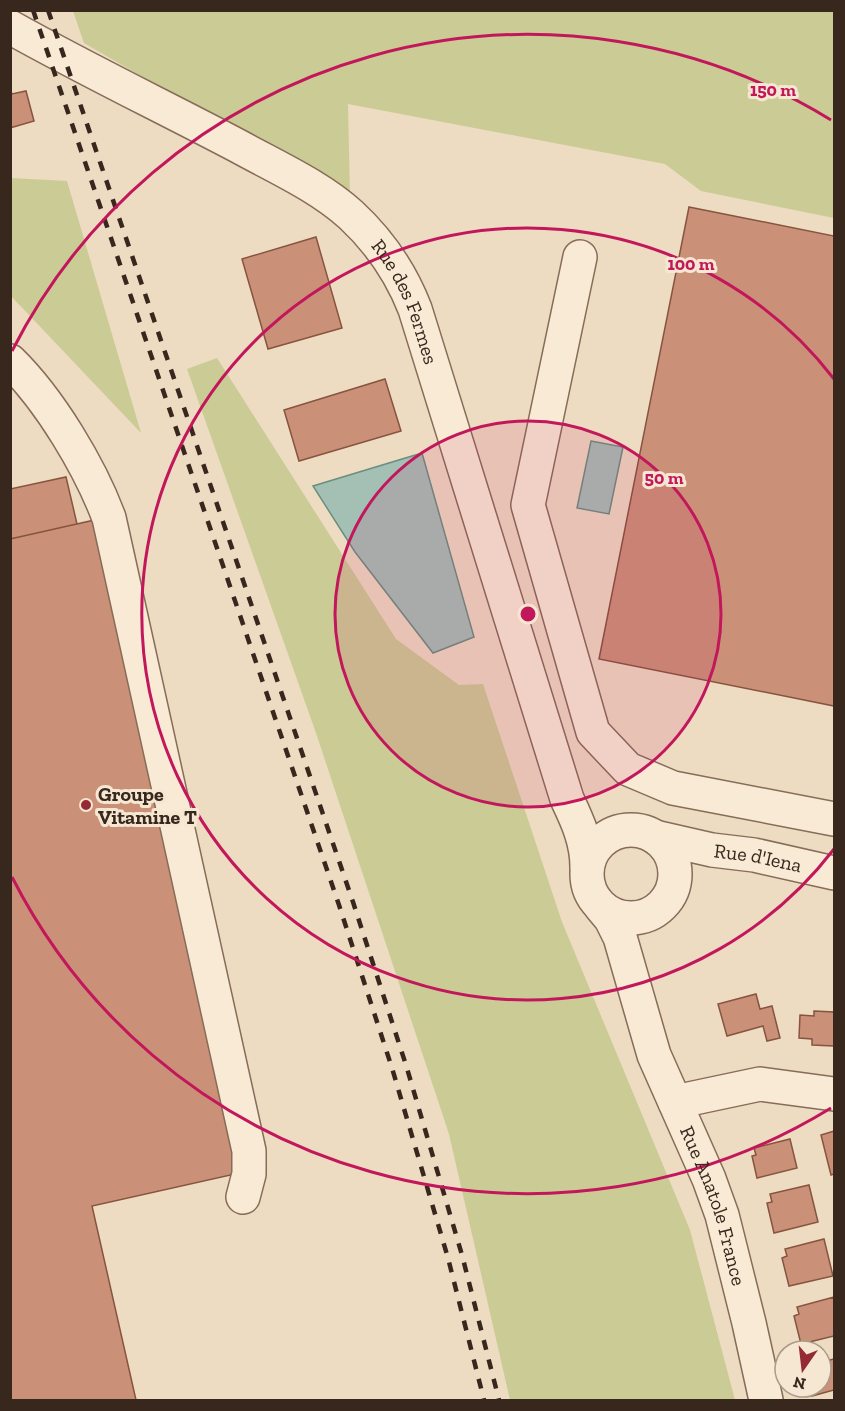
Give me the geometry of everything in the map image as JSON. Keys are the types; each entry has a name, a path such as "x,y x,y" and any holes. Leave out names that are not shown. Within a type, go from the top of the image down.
{"street":[{"name":"Rue des Fermes","path":"10,27 296,178 342,208 376,241 400,278 415,309 557,768 585,843 587,867"},
{"path":"580,256 528,505 593,732 628,769 674,788 834,819"},
{"path":"10,361 50,410 90,474 109,518 249,1151 249,1174 243,1197"},
{"name":"Rue des Fermes","path":"557,768 571,789 597,813 610,822 644,833"},
{"path":"620,831 644,833 666,846 673,859 675,874 666,901 649,915 635,918 620,917 601,907 589,889 587,867 595,847 606,837 620,831"},
{"name":"Rue d'Iena","path":"644,833 712,850 754,855 798,866"},
{"name":"Rue d'Iena","path":"666,901 695,875 713,868 750,864 798,866"},
{"path":"798,866 834,873"},
{"name":"Rue Anatole France","path":"643,1017 644,950 648,933 666,901"},
{"name":"Rue Anatole France","path":"601,907 611,919 620,937 654,1055 709,1179 722,1215 766,1401"},
{"path":"675,1102 760,1084 834,1094"}],"green space":[{"path":"73,11 834,11 834,218 701,191 665,164 348,104 350,197 84,43"},
{"path":"11,178 67,181 141,433 11,296"},
{"path":"217,358 396,639 459,685 483,684 562,922 690,1230 735,1400 510,1400 449,1134 316,733 187,369"}],"shaded area":[{"path":"591,441 623,447 609,514 577,508"},
{"path":"422,453 474,637 433,653 355,552 313,486"}],"building":[{"path":"10,89 12,94 26,91 34,121 10,128"},
{"path":"689,207 834,236 834,706 599,659"},
{"path":"316,237 342,328 268,349 242,259"},
{"path":"385,379 401,431 299,461 284,410"},
{"path":"66,477 77,524 10,539 10,489"},
{"name":"Groupe Vitamine T","path":"99,519 244,1172 92,1206 136,1400 10,1400 10,539"},
{"path":"756,994 760,1009 772,1006 780,1038 767,1041 763,1026 727,1036 718,1004"},
{"path":"814,1011 834,1012 834,1046 812,1045 812,1039 799,1038 800,1015 814,1016"},
{"path":"834,1131 834,1174 831,1175 821,1135"},
{"path":"790,1139 797,1168 757,1178 752,1156 756,1155 754,1148"},
{"path":"809,1185 818,1222 774,1233 767,1203 772,1202 770,1194"},
{"path":"824,1239 833,1276 789,1286 782,1258 787,1256 785,1249"},
{"path":"834,1297 834,1336 822,1339 800,1339 794,1316 799,1314 797,1307"},
{"path":"833,1359 834,1359 833,1390"}],"railway":[{"path":"33,10 339,905 392,1068 448,1258 484,1400"},
{"path":"48,10 353,902 406,1065 462,1255 499,1400"}],"place":[{"name":"Groupe Vitamine T","path":"86,805"}]}
